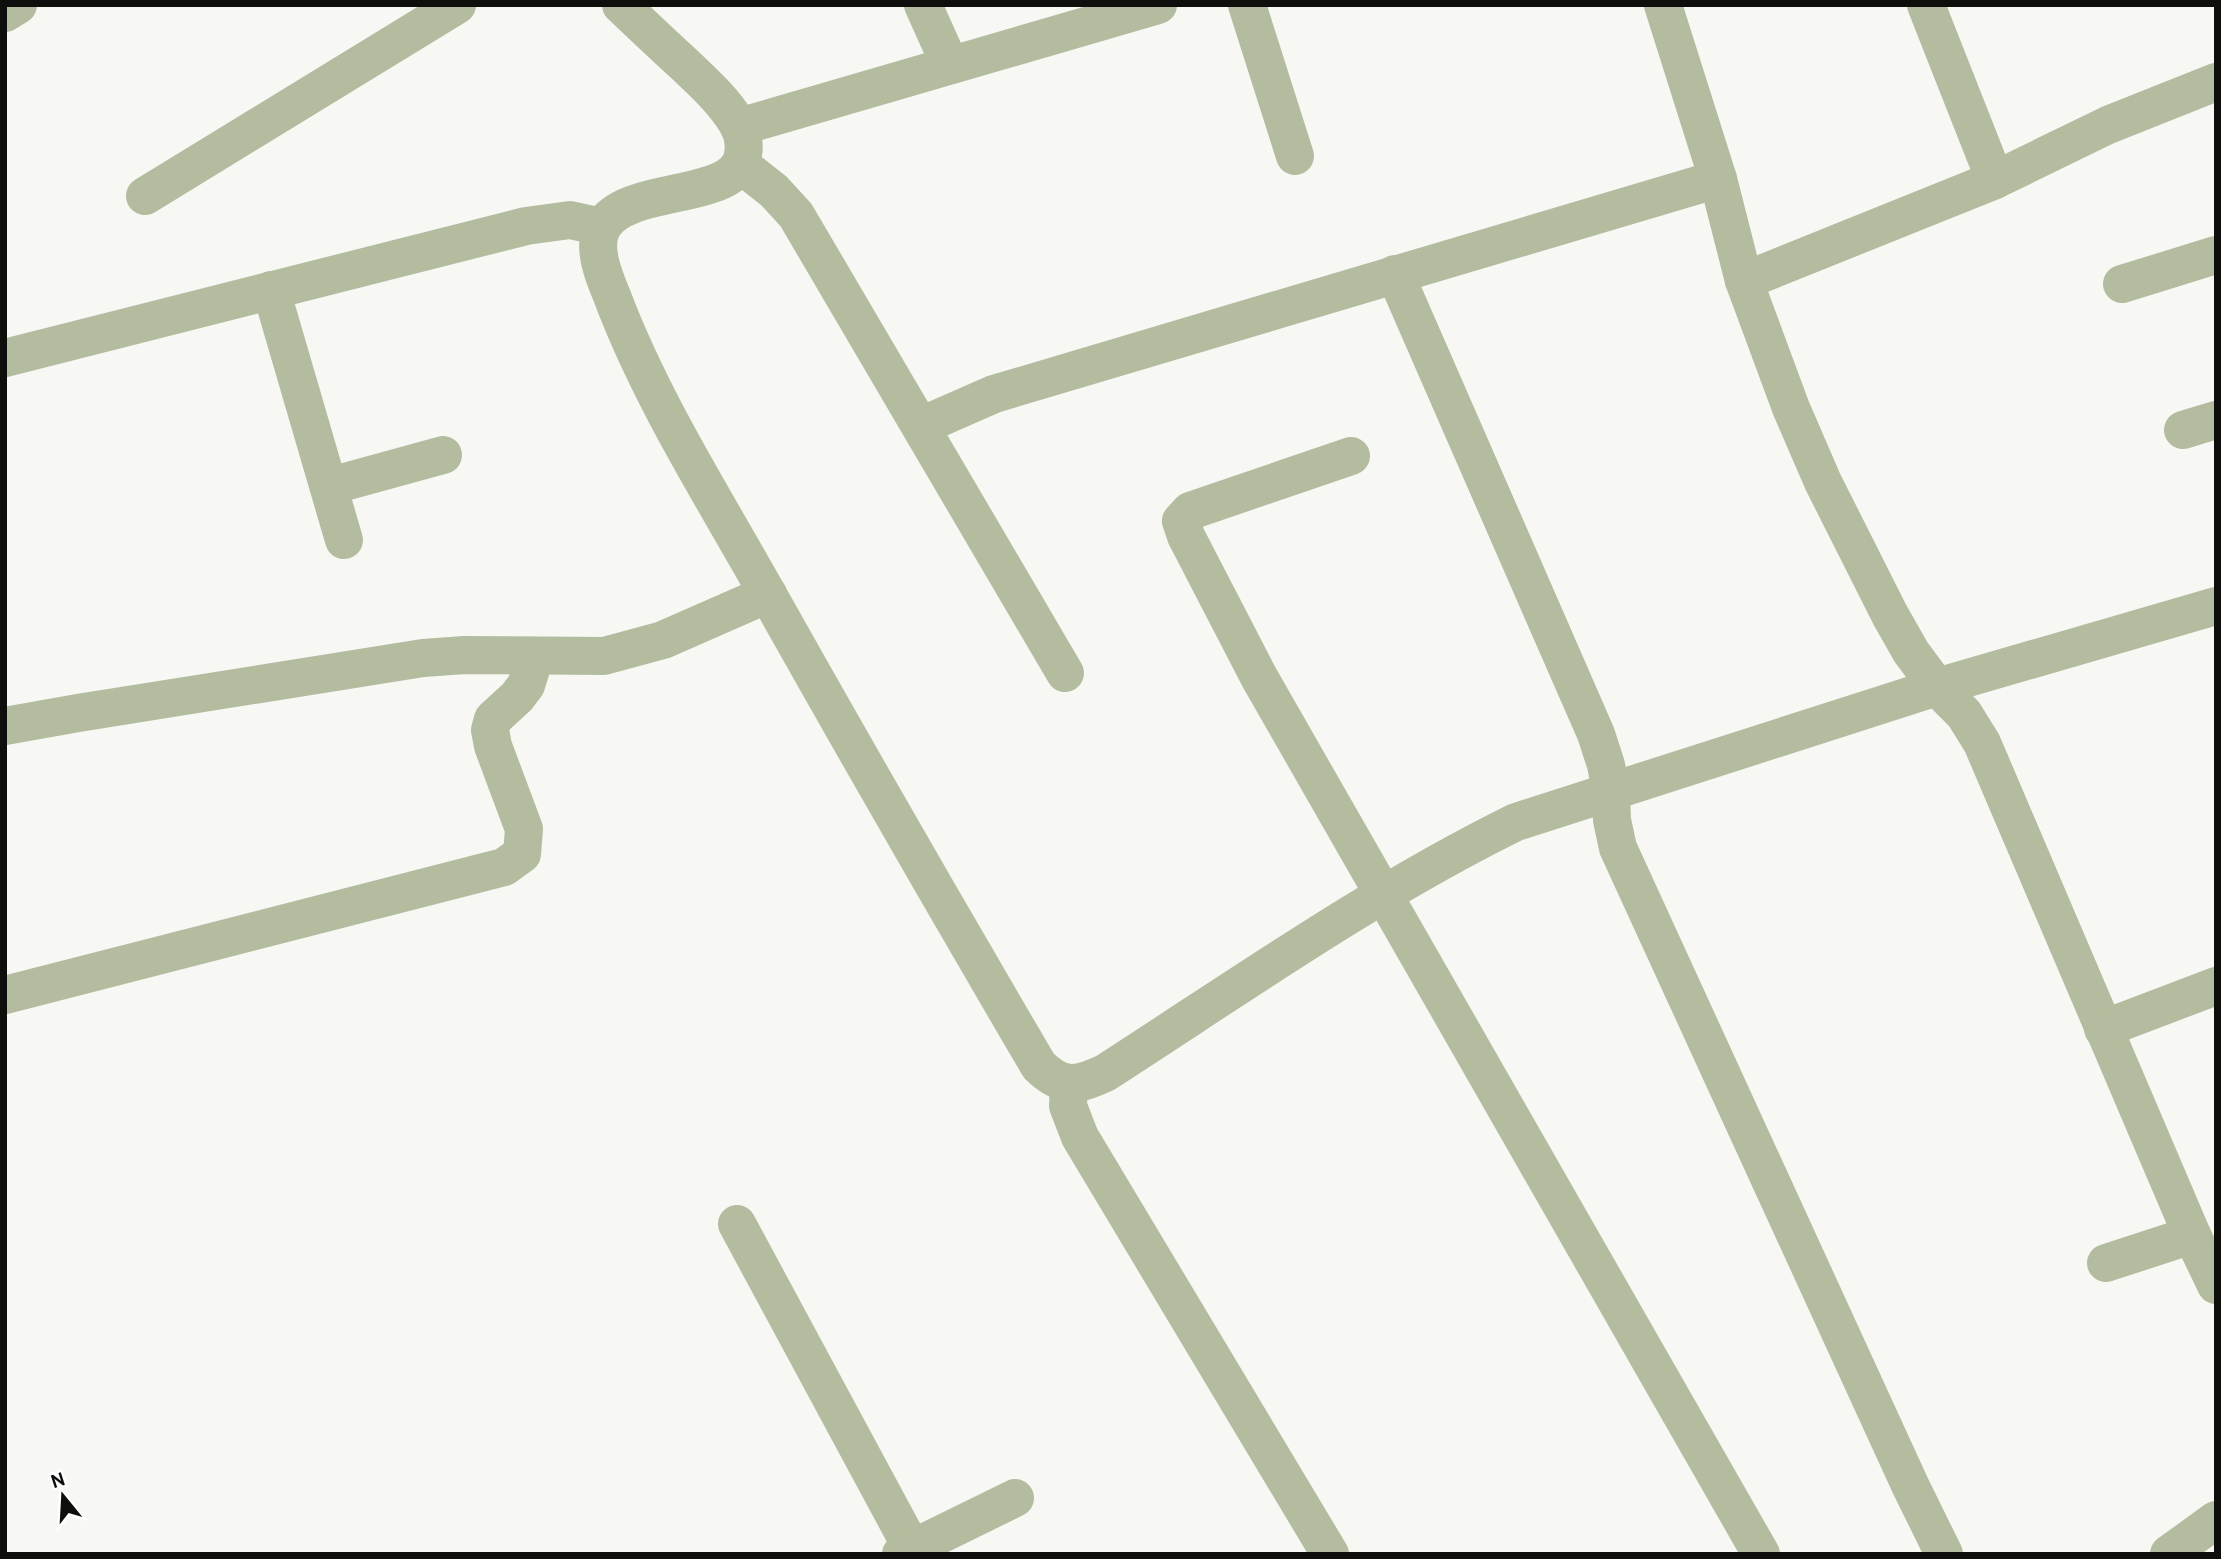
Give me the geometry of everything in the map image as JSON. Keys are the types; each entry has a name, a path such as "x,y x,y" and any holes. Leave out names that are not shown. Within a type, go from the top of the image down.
{"street":[{"path":"5,13 18,5"},
{"path":"145,195 457,5"},
{"path":"621,5 704,83 740,127 744,142 741,165 732,175 715,183 663,195 628,207 614,215 602,227 598,242 599,255 607,285 630,340 683,444 911,847 1039,1066 1052,1078 1069,1083 1085,1082 1105,1073 1384,893 1516,822 1937,687 2216,606"},
{"path":"923,5 950,65"},
{"path":"740,127 1158,5"},
{"path":"1247,5 1296,156"},
{"path":"1663,5 1718,179 1744,281 1791,408 1824,482 1911,652 1937,687 1964,714 1982,743 2192,1236 2216,1285"},
{"path":"1926,5 1995,180"},
{"path":"1744,281 1995,180 2108,125 2216,82"},
{"path":"741,165 774,191 796,215 1065,673"},
{"path":"921,426 994,394 1718,179"},
{"path":"5,358 526,226 570,220 602,227"},
{"path":"2122,284 2216,255"},
{"path":"1395,274 1596,734 1606,765 1618,848 1944,1554"},
{"path":"271,290 344,540"},
{"path":"330,486 443,455"},
{"path":"1352,456 1189,511 1181,521 1186,536 1259,677 1761,1554"},
{"path":"5,726 423,658 464,655 604,656 663,640 768,594"},
{"path":"5,995 504,867 522,854 524,829 493,746 490,730 493,719 526,685 536,656"},
{"path":"2103,1029 2216,986"},
{"path":"1069,1083 1068,1106 1080,1137 1330,1554"},
{"path":"737,1224 910,1552 1015,1498"},
{"path":"2106,1263 2192,1236"},
{"path":"2169,1554 2216,1520"}]}
